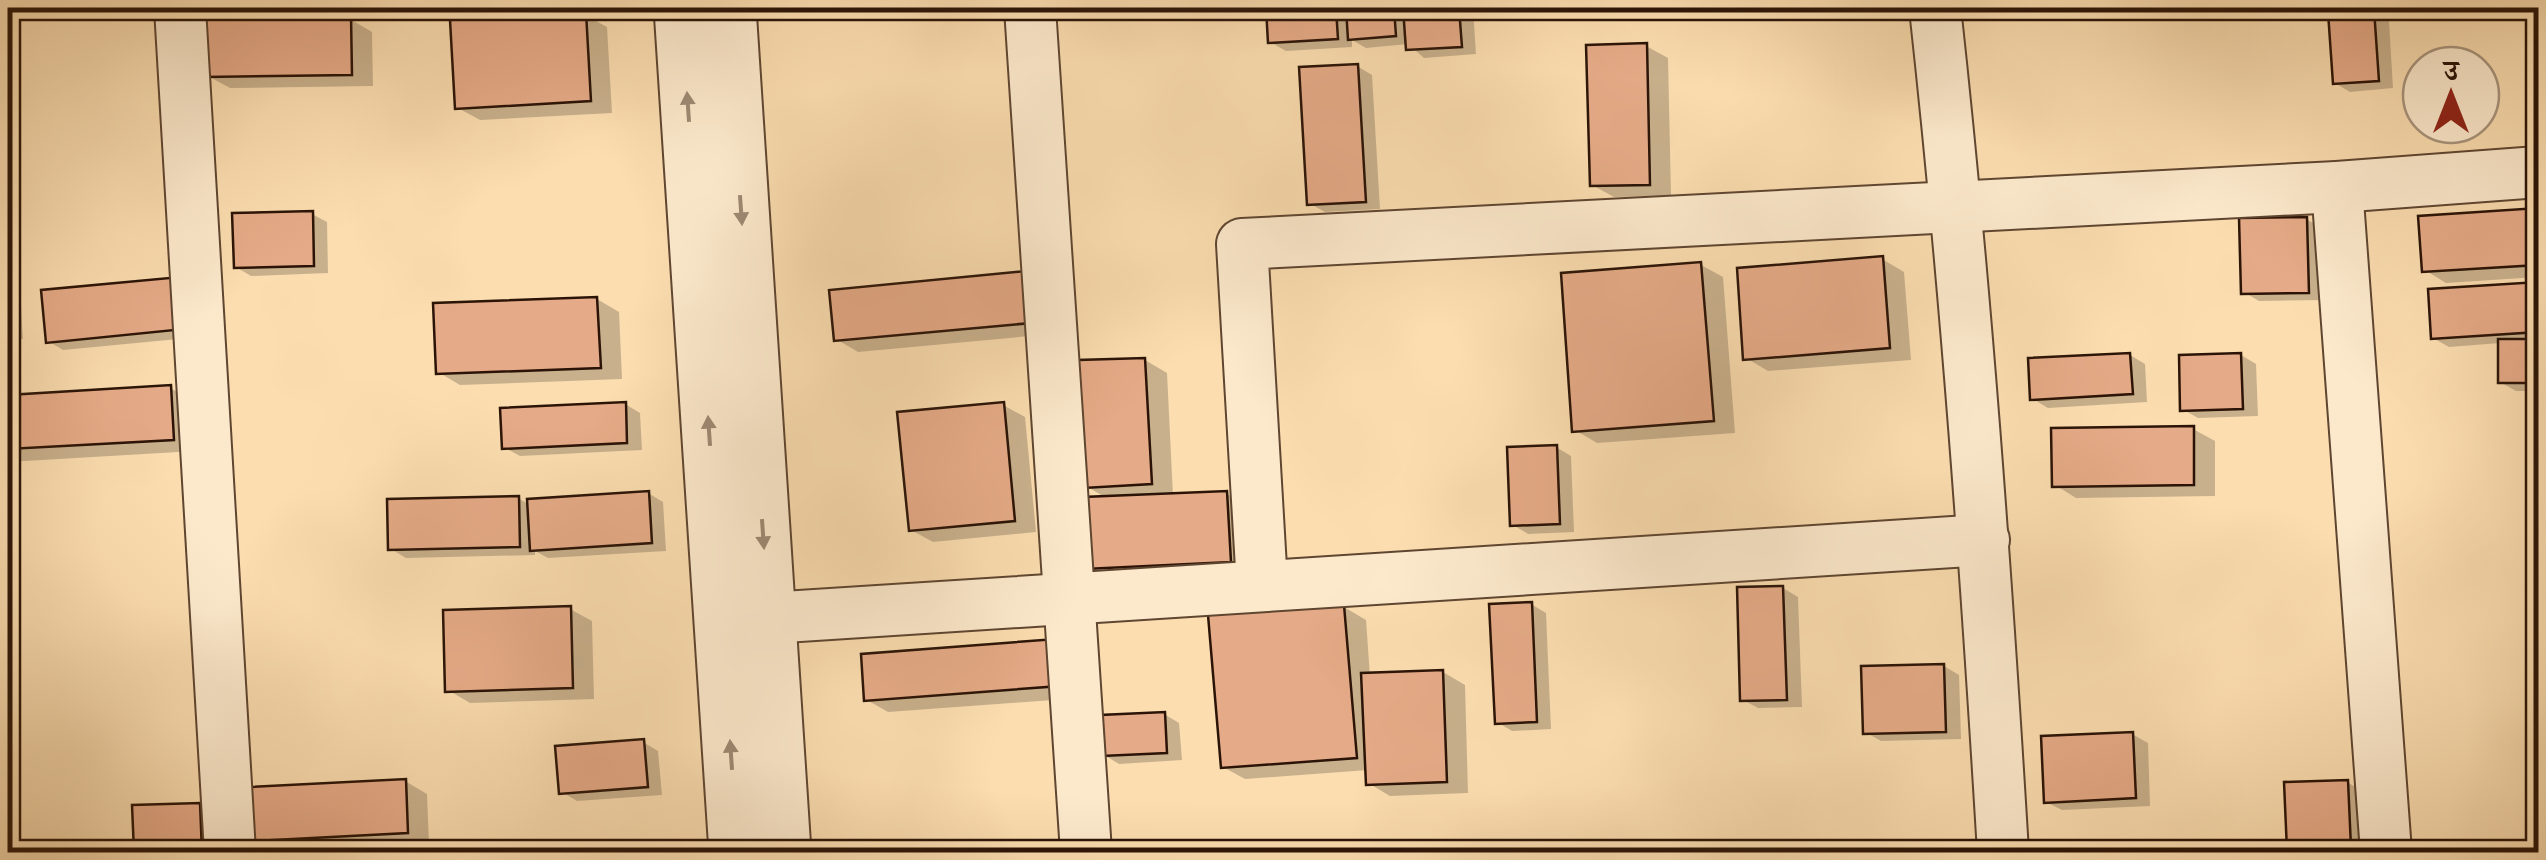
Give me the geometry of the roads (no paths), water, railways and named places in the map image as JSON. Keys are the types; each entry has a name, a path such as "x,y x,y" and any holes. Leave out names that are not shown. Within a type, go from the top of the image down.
{"street":[{"path":"180,8 230,852"},
{"path":"682,8 737,852"},
{"path":"728,8 782,852"},
{"path":"1030,8 1086,852"},
{"path":"1935,8 1957,207 1984,540 2003,852"},
{"path":"1262,585 1242,244 2337,187 2538,172"},
{"path":"2337,187 2386,852"},
{"path":"768,618 1984,540"}]}
